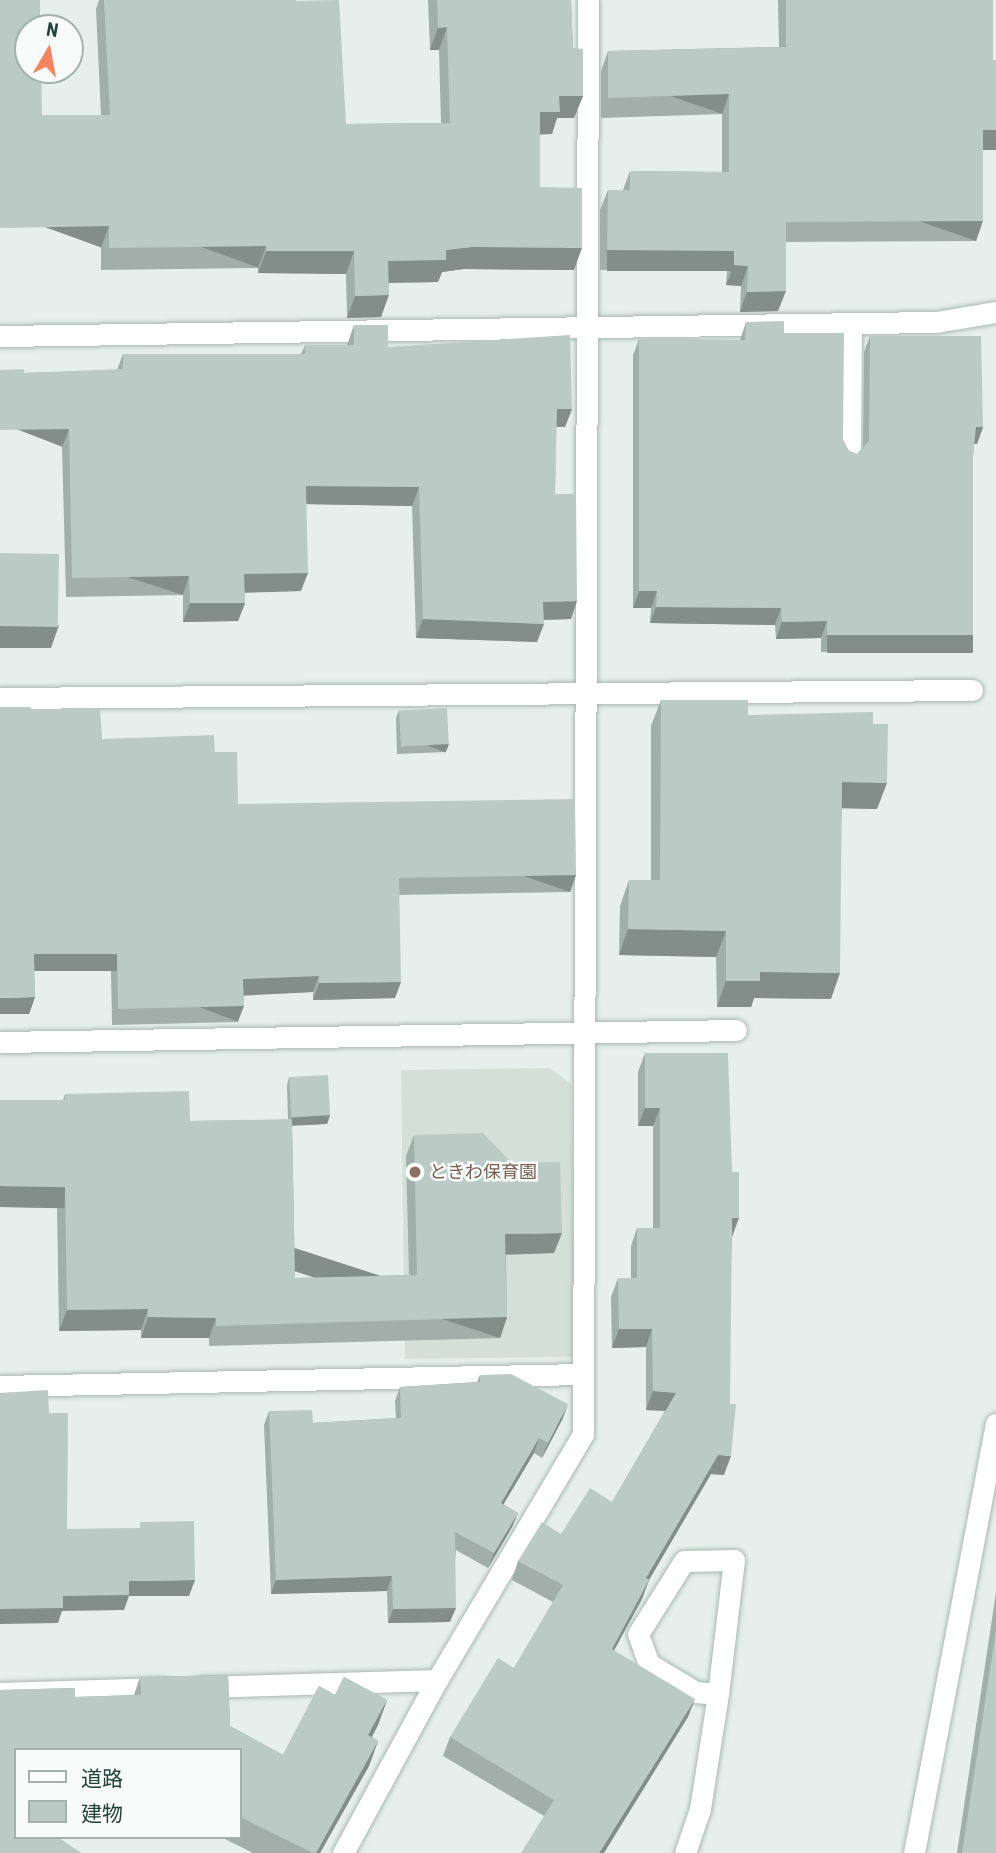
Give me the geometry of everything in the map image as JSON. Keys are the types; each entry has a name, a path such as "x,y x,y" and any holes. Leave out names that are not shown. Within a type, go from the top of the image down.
{"street":[{"path":"343,1853 437,1680 583,1434 589,328 588,0"},
{"path":"0,336 936,322 996,312"},
{"path":"850,457 851,324"},
{"path":"0,698 587,691 972,690"},
{"path":"0,1042 736,1030"},
{"path":"0,1386 583,1374"},
{"path":"914,1853 996,1424"},
{"path":"685,1853 700,1809 718,1694 734,1560 684,1561 638,1634 649,1664 696,1692 718,1694"},
{"path":"0,1693 437,1680"}],"shaded area":[{"path":"550,1068 571,1084 575,1357 405,1359 401,1070"}],"building":[{"path":"0,0 40,0 40,14 14,14 14,84 41,84 42,115 110,115 104,0 339,0 346,124 450,123 447,27 438,28 437,0 571,0 573,48 583,49 583,96 559,96 560,112 540,112 540,187 582,188 582,248 472,247 446,250 446,260 388,261 389,295 355,296 354,251 266,251 266,246 109,248 109,226 0,228"},
{"path":"786,0 993,0 996,130 983,130 983,221 786,222 786,291 747,292 748,266 734,265 734,251 607,250 608,190 630,190 630,171 729,172 729,94 608,98 608,51 786,47"},
{"path":"784,321 784,333 844,333 843,440 849,451 857,454 869,441 870,336 981,336 983,427 976,427 973,456 973,635 827,635 827,621 782,622 781,608 656,607 657,591 639,591 639,339 745,340 746,322"},
{"path":"354,325 388,325 388,347 570,335 572,409 557,409 555,494 576,494 577,601 543,602 544,624 423,619 419,487 306,486 308,573 244,574 245,603 190,603 189,576 72,578 69,429 0,430 0,370 24,369 24,373 123,369 123,354 305,354 305,345 354,345"},
{"path":"0,553 59,554 58,627 0,626"},
{"path":"661,700 748,700 748,715 873,712 873,724 888,724 887,783 842,782 840,973 760,972 760,981 726,981 726,931 628,929 629,880 660,880"},
{"path":"0,707 31,707 31,711 100,708 102,739 214,735 215,752 237,752 238,804 575,799 576,875 399,878 401,982 319,983 319,976 243,979 244,1006 118,1009 117,954 34,954 35,997 0,998"},
{"path":"447,708 449,744 401,746 399,711"},
{"path":"645,1053 728,1053 732,1172 739,1172 739,1218 732,1218 730,1404 736,1404 731,1456 718,1455 646,1578 649,1580 612,1649 695,1699 599,1853 521,1853 554,1800 450,1737 498,1658 514,1668 563,1585 518,1561 542,1522 561,1534 590,1488 612,1502 676,1393 653,1391 652,1329 619,1329 618,1278 637,1278 637,1228 660,1228 660,1108 645,1108"},
{"path":"328,1075 330,1115 291,1117 289,1077"},
{"path":"189,1091 190,1121 292,1119 295,1278 417,1275 414,1135 483,1133 512,1163 560,1162 562,1233 505,1234 507,1317 216,1326 216,1318 148,1317 148,1309 67,1310 65,1187 0,1186 0,1100 65,1100 65,1094"},
{"path":"511,1374 568,1404 548,1443 539,1438 501,1503 518,1513 494,1553 455,1532 456,1608 393,1609 392,1576 276,1580 269,1411 312,1410 313,1423 401,1418 400,1387 480,1382 480,1375"},
{"path":"48,1390 49,1413 68,1413 67,1529 140,1528 140,1522 194,1521 195,1580 129,1581 129,1595 63,1596 63,1608 0,1609 0,1393"},
{"path":"996,1630 996,1853 962,1853"},
{"path":"228,1675 230,1726 283,1755 319,1686 335,1695 344,1677 387,1700 368,1735 378,1741 316,1853 242,1818 242,1748 14,1748 14,1839 60,1839 81,1853 0,1853 0,1690 75,1688 75,1697 141,1695 140,1677"}],"place":[{"name":"ときわ保育園","path":"415,1172"}]}
